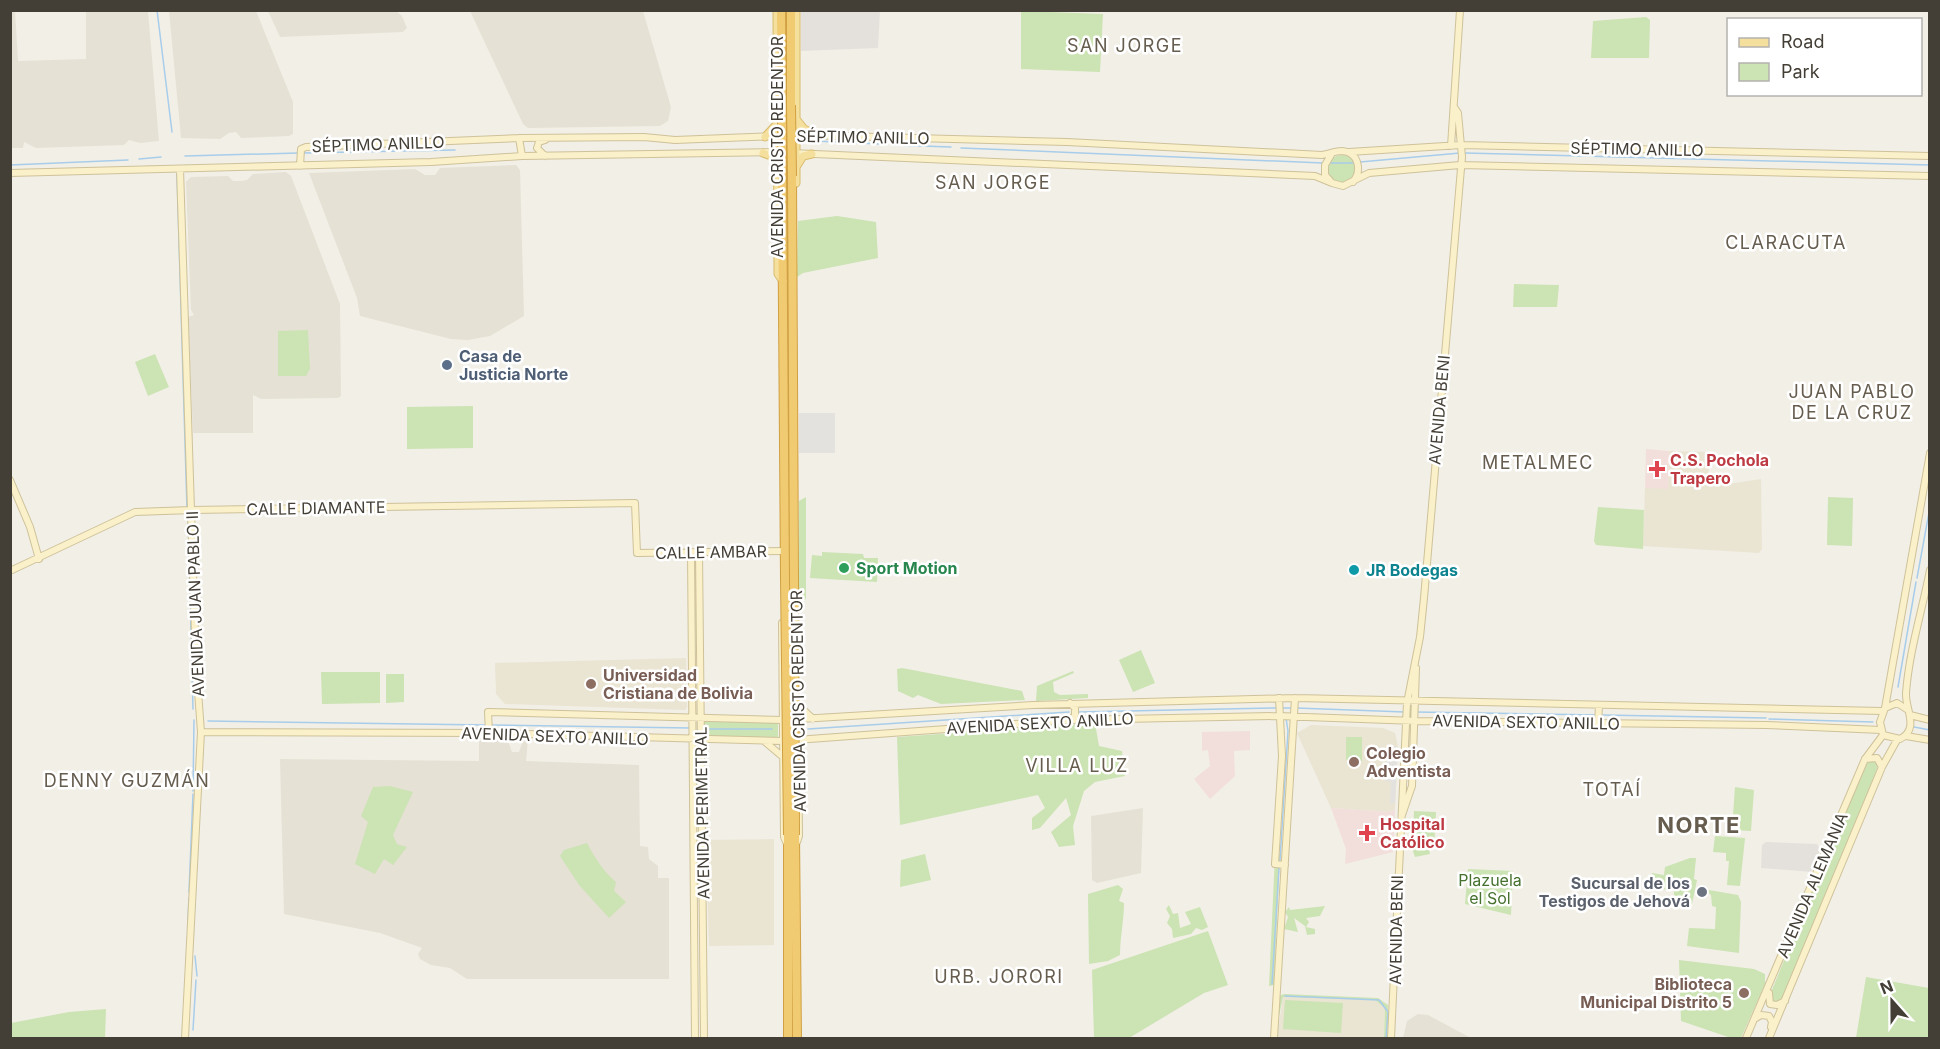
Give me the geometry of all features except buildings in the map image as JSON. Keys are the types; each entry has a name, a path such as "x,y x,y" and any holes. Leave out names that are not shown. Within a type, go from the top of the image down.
{"highway":[{"name":"AVENIDA CRISTO REDENTOR","path":"779,10 790,578 791,846 788,1038"},
{"name":"AVENIDA CRISTO REDENTOR","path":"788,555 794,172 791,10"},
{"name":"AVENIDA CRISTO REDENTOR","path":"791,846 797,1038"}],"main road":[{"name":"AVENIDA CRISTO REDENTOR","path":"779,10 778,274 783,281"},
{"name":"AVENIDA CRISTO REDENTOR","path":"794,172 796,10"},
{"path":"1450,146 1460,10"},
{"name":"AVENIDA BENI","path":"1390,1038 1407,704 1424,598 1462,151 1458,112 1454,106"},
{"path":"796,117 804,129 817,135"},
{"path":"765,137 778,130 785,134 796,132"},
{"name":"SÉPTIMO ANILLO","path":"300,166 301,151 519,138 675,140 765,137 778,130"},
{"name":"SÉPTIMO ANILLO","path":"796,132 817,135 1056,142 1322,155 1334,153"},
{"path":"519,138 522,156"},
{"path":"545,156 537,148 539,142 546,139"},
{"name":"SÉPTIMO ANILLO","path":"1345,152 1450,146 1462,151 1929,156"},
{"path":"1345,152 1357,162 1358,175 1353,182 1343,186 1332,183 1326,175 1326,162 1334,153 1345,152"},
{"path":"763,153 777,160 784,154 795,156"},
{"name":"SÉPTIMO ANILLO","path":"10,174 300,166 522,156 763,153 777,160"},
{"path":"794,172 800,159 813,154"},
{"name":"SÉPTIMO ANILLO","path":"795,156 813,154 1294,175 1320,177 1332,183"},
{"name":"SÉPTIMO ANILLO","path":"1353,182 1371,173 1460,165 1929,176"},
{"name":"AVENIDA JUAN PABLO II","path":"180,169 188,510 201,732 185,1038"},
{"path":"1929,453 1884,710 1882,732 1897,740 1906,735 1910,725 1906,696 1929,570"},
{"path":"10,480 30,527 39,559"},
{"name":"CALLE DIAMANTE","path":"10,571 135,512 188,510 635,503 637,553"},
{"name":"AVENIDA PERIMETRAL","path":"691,552 695,1038"},
{"name":"CALLE AMBAR","path":"637,553 699,552 788,555"},
{"name":"AVENIDA PERIMETRAL","path":"699,552 704,1038"},
{"name":"AVENIDA CRISTO REDENTOR","path":"788,555 796,575 799,755 799,836 791,846 784,837 782,741 782,572 788,555"},
{"name":"AVENIDA BENI","path":"1400,821 1412,786 1417,704 1416,656"},
{"path":"1279,700 1282,756 1275,864 1285,865"},
{"name":"AVENIDA SEXTO ANILLO","path":"489,734 488,712 783,720 1083,703 1279,700 1417,704 1882,732"},
{"path":"1274,1038 1295,700"},
{"path":"1083,703 1079,708 1079,715 1084,720"},
{"path":"1884,710 1897,703 1909,713 1929,720"},
{"path":"763,719 774,714 782,705 790,712 797,704 813,719"},
{"path":"1070,704 1075,708 1075,716 1071,720"},
{"name":"AVENIDA SEXTO ANILLO","path":"201,732 489,734 782,741 1071,720 1278,713 1416,719 1884,710"},
{"name":"AVENIDA ALEMANIA","path":"1746,1038 1865,759 1882,732"},
{"path":"1906,735 1929,740"},
{"path":"764,741 783,757 786,750 791,748 799,755 804,744 812,738"},
{"name":"AVENIDA ALEMANIA","path":"1768,1038 1786,1000 1882,767 1897,740"},
{"path":"1865,759 1875,757 1882,767"},
{"path":"693,773 702,772"},
{"path":"694,825 702,824"},
{"path":"694,876 703,876"},
{"path":"695,968 703,968"},
{"path":"1772,978 1767,996 1770,1004 1777,1005 1786,1000"},
{"path":"1755,1020 1764,1015 1771,1018 1772,1024 1768,1038"}],"shaded area":[{"path":"11,11 15,11 18,61 86,59 86,11 148,11 159,141 140,143 129,140 124,145 36,148 24,142 23,148 11,148"},
{"path":"169,11 256,11 293,102 293,134 241,138 236,132 229,133 220,139 181,138"},
{"path":"268,11 396,11 402,16 407,28 403,32 280,37"},
{"path":"470,11 643,11 671,107 668,121 660,126 528,128 523,124"},
{"path":"801,11 880,11 878,48 801,51"},
{"path":"516,165 520,170 524,316 490,336 468,340 451,339 360,316 357,298 309,173 415,169 425,175 435,175 440,168"},
{"path":"286,172 291,176 340,304 341,396 338,398 261,399 253,395 253,433 193,433 188,317 194,315 191,310 186,182 191,177 228,176 233,181 241,181 247,180 253,174"},
{"path":"799,413 835,413 835,453 799,453"},
{"name":"C.S. Pochola Trapero","path":"1646,449 1669,451 1668,489 1645,488"},
{"path":"1669,451 1708,452 1709,487 1761,479 1762,549 1759,553 1643,546 1645,488 1668,488"},
{"name":"Universidad Cristiana de Bolivia","path":"686,658 687,707 685,710 505,704 496,694 495,663"},
{"name":"Colegio Adventista","path":"1311,725 1383,728 1395,733 1398,747 1395,809 1389,812 1331,808 1297,733"},
{"path":"1250,731 1250,750 1234,751 1235,776 1210,799 1194,779 1210,766 1208,750 1202,751 1202,732"},
{"path":"528,740 526,761 639,765 640,846 648,847 649,859 658,866 658,878 669,878 669,979 467,979 450,968 431,965 420,959 418,954 422,948 411,944 380,933 284,914 280,759 479,761 479,741 508,741 512,752 519,752 523,741"},
{"path":"1387,746 1398,747 1395,803 1390,804 1391,782 1385,781"},
{"path":"1143,808 1141,873 1097,883 1092,880 1091,816"},
{"name":"Hospital Católico","path":"1331,808 1389,812 1395,809 1393,852 1345,864 1346,849"},
{"path":"774,839 774,945 709,946 706,840"},
{"path":"1766,842 1817,844 1820,849 1811,872 1761,868 1762,845"},
{"path":"1283,997 1375,1000 1385,1008 1384,1038 1277,1038"},
{"path":"1418,1014 1428,1015 1471,1038 1403,1038 1407,1021"}],"green space":[{"path":"1021,12 1103,14 1100,72 1021,69"},
{"path":"1646,17 1650,20 1649,58 1591,58 1593,21"},
{"path":"1342,155 1352,159 1356,169 1352,179 1342,183 1332,179 1328,169 1332,159"},
{"path":"837,216 876,222 878,258 803,273 797,277 798,221"},
{"path":"1514,284 1559,285 1557,307 1513,307"},
{"path":"308,330 310,369 306,376 278,376 278,331"},
{"path":"155,354 169,387 148,396 135,362"},
{"path":"473,406 473,448 407,449 407,407"},
{"path":"806,497 806,599 802,601 799,597 799,501"},
{"path":"1828,497 1853,498 1852,546 1827,545"},
{"path":"1598,507 1644,510 1643,549 1596,545 1594,541"},
{"name":"Sport Motion","path":"822,552 863,554 864,558 878,558 877,582 810,578 812,555 822,556"},
{"path":"1141,650 1155,683 1133,692 1119,660"},
{"path":"902,668 1022,691 1025,700 941,704 918,695 913,698 898,691 897,669"},
{"path":"1073,671 1074,673 1053,682 1054,692 1060,695 1088,694 1088,698 1036,701 1037,686"},
{"path":"321,672 380,672 380,703 322,704"},
{"path":"386,674 404,674 404,702 386,703"},
{"path":"704,721 778,723 778,739 704,737"},
{"path":"1095,723 1099,746 1122,751 1125,776 1095,782 1084,791 1073,826 1075,845 1059,847 1051,832 1071,815 1066,798 1040,828 1032,830 1032,818 1045,808 1038,795 900,825 897,737"},
{"path":"1346,737 1362,737 1362,761 1346,760"},
{"path":"1866,761 1876,761 1878,765 1865,804 1782,999 1773,1003 1769,997"},
{"path":"390,786 413,792 393,835 397,844 407,847 393,865 384,859 375,874 355,864 368,822 361,816 373,787"},
{"path":"1735,787 1754,790 1751,831 1732,830"},
{"path":"1414,811 1436,812 1434,849 1429,849 1430,854 1415,857 1412,848"},
{"path":"1715,836 1745,838 1740,886 1727,885 1729,861 1726,861 1726,853 1713,852"},
{"path":"587,843 600,864 616,882 614,891 626,902 609,918 579,885 560,856 564,850"},
{"path":"925,854 931,880 900,887 901,860"},
{"path":"1275,855 1280,855 1274,985 1269,986"},
{"path":"1696,858 1694,879 1697,880 1692,904 1674,895 1674,891 1647,887 1651,882 1652,873 1664,875 1665,867"},
{"name":"Plazuela el Sol","path":"1468,869 1513,871 1511,915 1465,904"},
{"path":"1118,885 1123,889 1119,901 1124,903 1120,955 1108,961 1089,964 1088,894"},
{"path":"1703,889 1738,895 1741,902 1739,953 1687,946 1689,928 1715,929 1716,907 1712,906 1711,895"},
{"path":"1169,905 1173,914 1178,913 1180,928 1191,924 1185,912 1200,907 1208,927 1202,930 1196,928 1191,934 1173,938 1172,929 1167,923 1170,916 1166,909"},
{"path":"1325,906 1320,916 1306,918 1309,922 1306,927 1315,929 1315,934 1307,935 1305,926 1294,918 1298,932 1284,929 1288,917 1285,912 1289,907 1290,910"},
{"path":"1208,931 1228,985 1204,993 1129,1038 1094,1038 1092,970"},
{"path":"1679,960 1754,969 1765,974 1765,984 1741,1038 1731,1038 1681,1021"},
{"path":"1866,977 1929,988 1929,1038 1856,1038"},
{"path":"1284,994 1378,998 1388,1005 1387,1038 1384,1038 1385,1008 1375,1000 1283,997 1278,1021 1279,996"},
{"path":"1285,1000 1343,1003 1341,1033 1283,1029"},
{"path":"106,1009 105,1038 11,1038 11,1023 69,1012"}],"waterway":[{"path":"157,10 172,132"},
{"path":"815,141 880,144"},
{"path":"892,145 951,147"},
{"path":"961,148 1323,163"},
{"path":"303,153 455,150"},
{"path":"185,156 298,153"},
{"path":"1360,162 1460,153"},
{"path":"1465,153 1930,165"},
{"path":"139,159 161,157"},
{"path":"10,165 128,160"},
{"path":"1330,163 1356,163"},
{"path":"177,174 187,509"},
{"path":"1917,578 1930,507"},
{"path":"188,514 193,709"},
{"path":"1898,687 1916,582"},
{"path":"1079,712 1276,708"},
{"path":"1281,708 1291,708"},
{"path":"1296,708 1405,712"},
{"path":"808,729 1069,712"},
{"path":"1416,712 1597,715"},
{"path":"1602,715 1766,718"},
{"path":"1280,860 1288,731 1286,718"},
{"path":"1769,719 1873,722"},
{"path":"193,791 194,720"},
{"path":"208,721 486,725"},
{"path":"493,725 690,728"},
{"path":"1914,727 1930,730"},
{"path":"708,729 772,729"},
{"path":"189,892 193,794"},
{"path":"1272,984 1279,868"},
{"path":"188,920 189,898"},
{"path":"195,956 197,976"},
{"path":"193,1030 196,980"},
{"path":"1285,996 1379,1000 1388,1012 1386,1038"}],"place":[{"name":"Casa de Justicia Norte","path":"447,365"},
{"name":"C.S. Pochola Trapero","path":"1657,469"},
{"name":"Sport Motion","path":"844,568"},
{"name":"JR Bodegas","path":"1354,570"},
{"name":"Universidad Cristiana de Bolivia","path":"591,684"},
{"name":"Colegio Adventista","path":"1354,762"},
{"name":"Hospital Católico","path":"1367,833"},
{"name":"Sucursal de los Testigos de Jehová","path":"1702,892"},
{"name":"Biblioteca Municipal Distrito 5","path":"1744,993"}],"district":[{"name":"SAN JORGE","path":"1125,45"},
{"name":"SAN JORGE","path":"993,182"},
{"name":"CLARACUTA","path":"1786,242"},
{"name":"JUAN PABLO DE LA CRUZ","path":"1852,401"},
{"name":"METALMEC","path":"1538,462"},
{"name":"VILLA LUZ","path":"1077,765"},
{"name":"DENNY GUZMÁN","path":"127,780"},
{"name":"TOTAÍ","path":"1612,789"},
{"name":"NORTE","path":"1699,825"},
{"name":"URB. JORORI","path":"999,976"}]}
